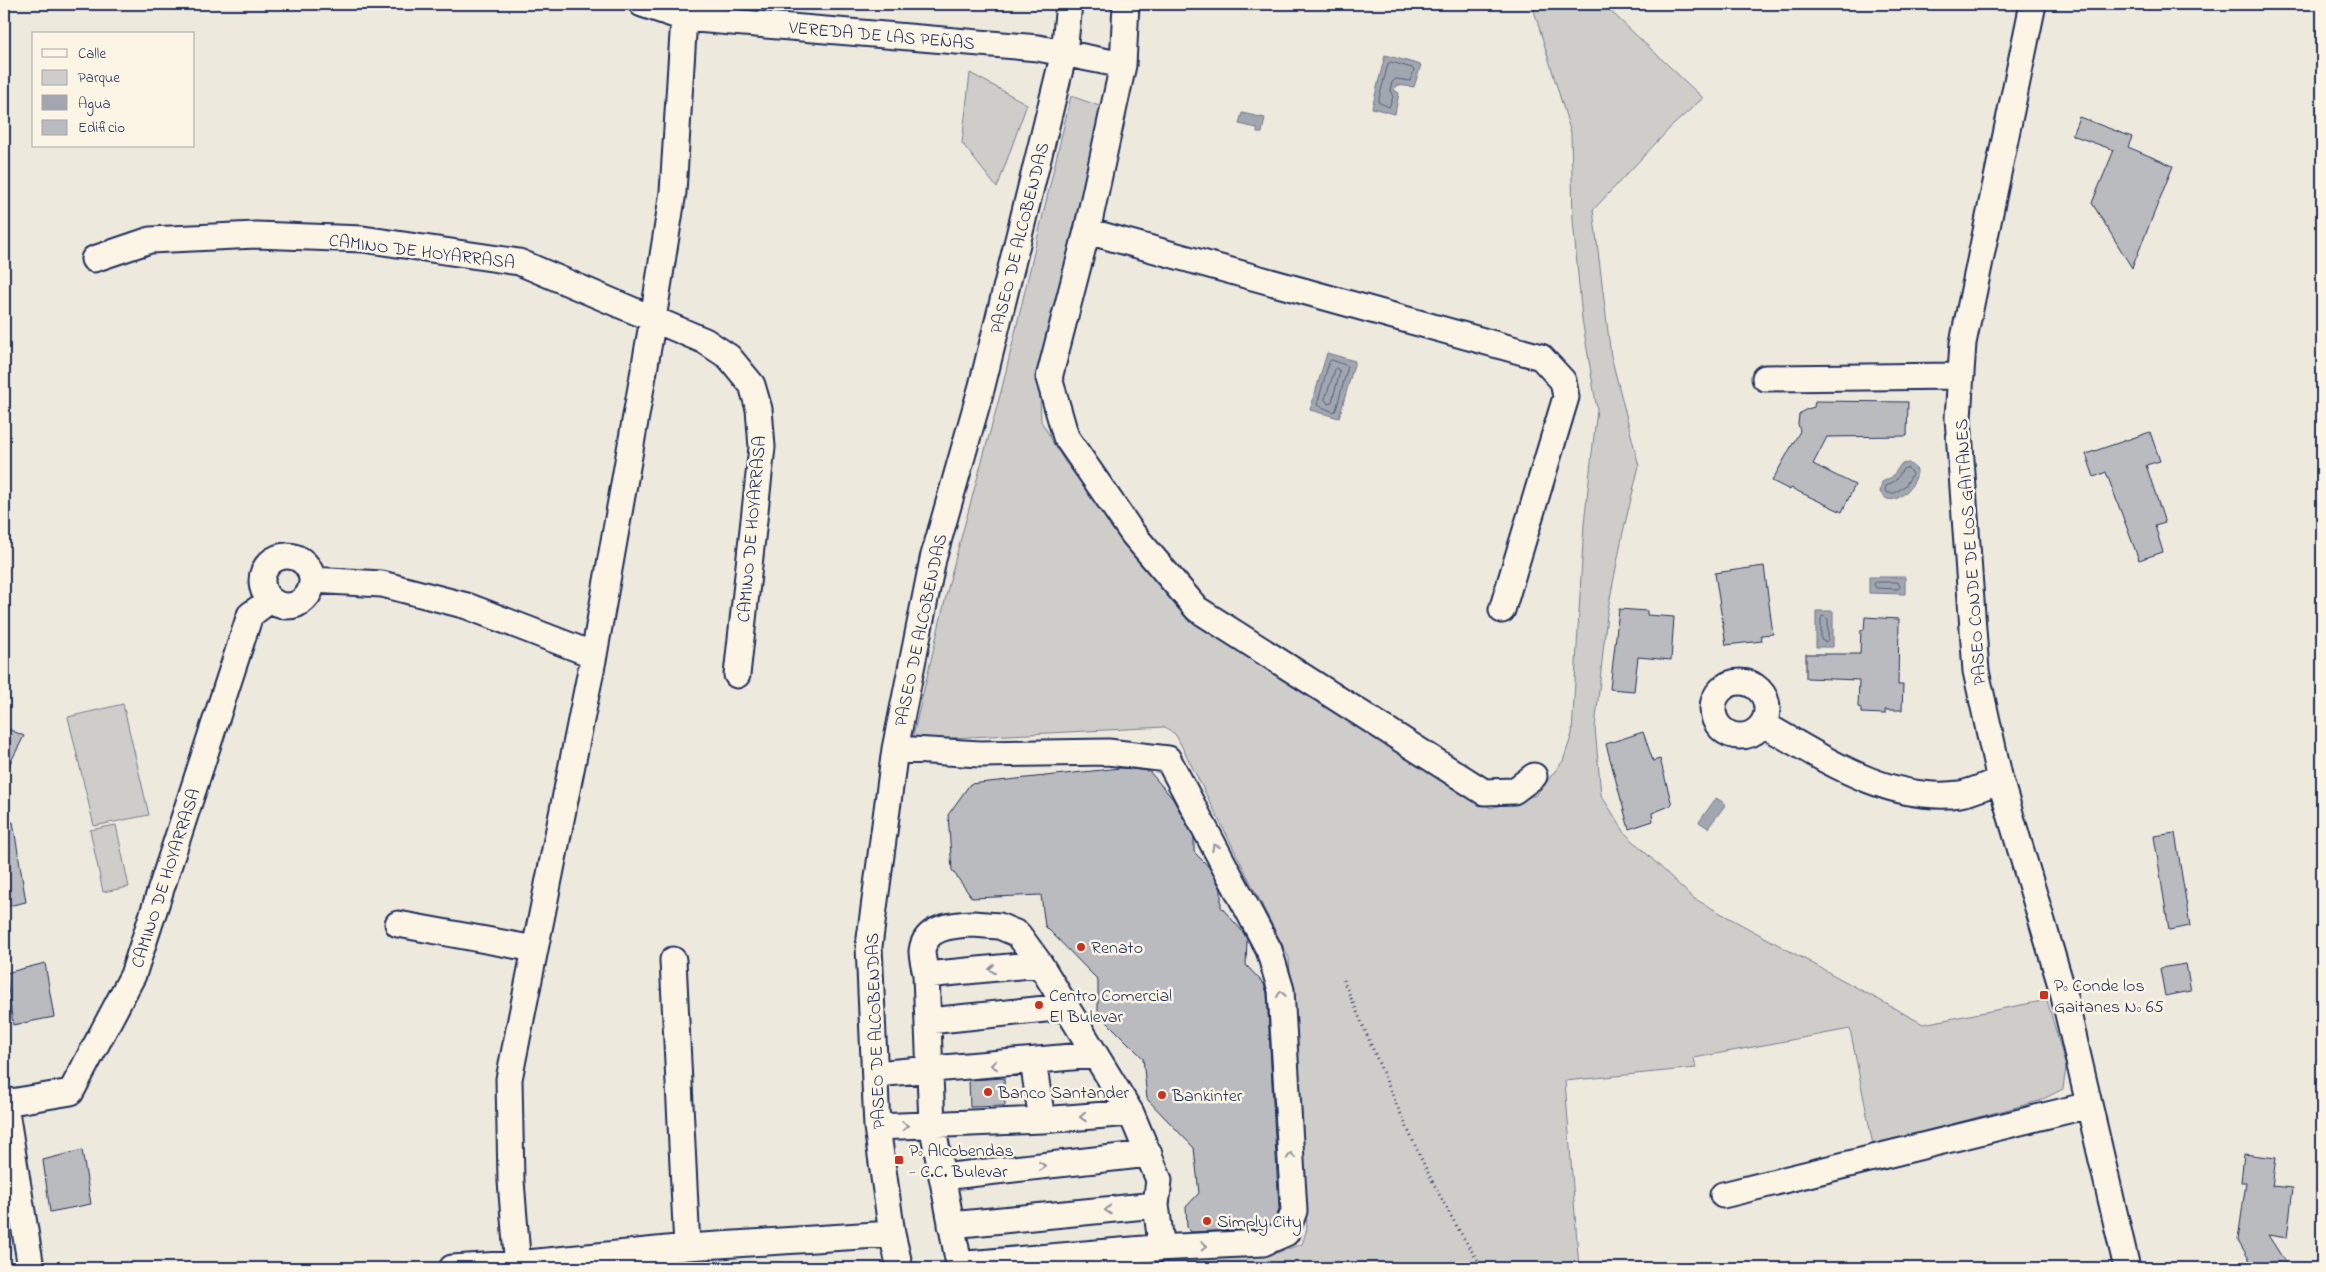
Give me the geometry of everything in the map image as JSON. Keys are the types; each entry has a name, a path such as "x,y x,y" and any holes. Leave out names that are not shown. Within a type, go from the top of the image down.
{"street":[{"name":"VEREDA DE LAS PEÑAS","path":"642,4 683,11 1038,48 1123,65"},
{"name":"PASEO DE ALCOBENDAS","path":"900,1268 892,1234 877,1127 868,946 895,749 933,559 982,386 1064,53 1070,4"},
{"path":"1126,4 1123,65 1087,231 1049,378 1066,437 1133,534 1197,609 1484,792 1514,791 1534,776"},
{"name":"PASEO CONDE DE LOS GAITANES","path":"2033,4 1963,343 1958,418 1976,671 2000,780 2063,992 2127,1268"},
{"path":"518,1266 511,1181 509,1079 594,655 674,192 683,11"},
{"path":"1087,231 1541,357 1563,381 1566,397 1502,610"},
{"name":"CAMINO DE HOYARRASA","path":"94,258 150,240 256,235 362,239 519,262 706,341 729,358 752,385 760,409 762,447 737,675"},
{"path":"1765,378 1961,376"},
{"path":"286,556 303,562 309,570 312,580 310,590 305,598 297,604 288,606 278,605 270,600 264,592 261,582 263,572 268,564 276,558 286,556"},
{"path":"312,580 382,584 467,606 594,655"},
{"name":"CAMINO DE HOYARRASA","path":"4,1101 70,1092 134,975 250,615 270,600"},
{"path":"1763,724 1850,774 1886,786 1932,795 1962,794 2000,780"},
{"path":"895,749 980,754 1108,752 1168,759 1269,950 1281,990 1294,1211 1286,1232 1263,1243 1156,1248 967,1264 958,1259 932,1124 929,1022 926,975 922,950 931,933 950,925 999,926 1018,934 1040,964 1131,1113 1159,1180 1156,1205 1160,1235 1156,1248"},
{"path":"398,924 535,949"},
{"path":"674,960 687,1247"},
{"path":"926,975 1040,964"},
{"path":"929,1022 1065,1007"},
{"path":"875,1074 1095,1055"},
{"path":"1033,1061 1042,1120"},
{"path":"4,1101 31,1268"},
{"path":"1723,1195 2089,1105"},
{"path":"877,1127 1042,1120 1131,1113"},
{"path":"942,1177 1149,1154"},
{"path":"951,1225 1156,1205"},
{"path":"452,1268 518,1266 687,1247 892,1234"}],"path":[{"path":"1343,980 1424,1161 1466,1244 1483,1268"}],"green space":[{"path":"1532,4 1603,4 1703,98 1671,127 1593,210 1611,356 1639,466 1623,532 1607,614 1595,728 1601,795 1625,833 1693,898 1923,1024 2047,1000 2066,1067 2063,1089 2039,1101 1873,1145 1850,1029 1694,1058 1696,1068 1565,1081 1579,1268 1108,1268 1279,1252 1302,1244 1307,1229 1289,958 1176,735 1165,727 931,739 913,736 952,571 1002,388 1071,96 1102,107 1039,373 1041,421 1065,462 1190,614 1465,795 1491,808 1536,795 1563,761 1572,734 1584,524 1597,409 1582,319 1573,220 1571,133"},
{"path":"970,73 1027,104 997,188 962,143"},
{"path":"123,704 149,815 94,826 68,717"},
{"path":"116,825 129,887 103,892 90,830"}],"water":[{"path":"1385,55 1421,65 1414,87 1396,85 1394,90 1399,93 1395,114 1372,108"},
{"path":"1242,113 1265,118 1262,133 1257,133 1257,128 1239,124"},
{"path":"1327,353 1355,361 1339,418 1310,410"},
{"path":"1909,463 1917,470 1909,489 1897,498 1891,500 1885,498 1880,492 1882,482 1892,477 1901,464"},
{"path":"1869,577 1905,577 1905,594 1869,593"},
{"path":"1816,611 1833,611 1833,647 1816,647"},
{"path":"1716,798 1726,804 1708,828 1699,822"}],"building":[{"path":"2079,117 2132,137 2128,147 2173,166 2132,268 2092,203 2114,150 2072,135"},
{"path":"1815,401 1908,402 1907,436 1827,437 1813,464 1855,485 1842,512 1772,481 1800,431 1798,424 1799,415 1805,410 1814,407"},
{"path":"2150,432 2160,461 2146,465 2165,523 2155,526 2163,552 2139,560 2106,472 2094,477 2086,454"},
{"path":"1764,566 1773,634 1761,635 1762,641 1726,645 1715,573"},
{"path":"1619,609 1647,611 1647,615 1674,617 1671,660 1638,657 1634,691 1610,689"},
{"path":"1865,617 1899,619 1898,685 1903,685 1902,710 1885,710 1885,714 1861,713 1861,708 1858,707 1859,680 1806,678 1806,654 1860,654 1861,630 1864,630"},
{"path":"4,727 24,736 4,775"},
{"path":"1643,732 1653,761 1660,759 1672,805 1652,813 1653,821 1629,829 1606,744"},
{"path":"1121,768 1149,771 1173,799 1194,838 1194,852 1208,866 1221,889 1221,907 1243,932 1247,940 1246,965 1264,984 1267,993 1279,1209 1275,1222 1260,1229 1191,1232 1187,1227 1186,1207 1199,1193 1194,1148 1147,1099 1143,1058 1098,1013 1098,980 1045,926 1041,895 972,898 952,870 948,815 970,784"},
{"path":"13,822 26,902 4,907 4,823"},
{"path":"2175,833 2190,926 2169,930 2154,836"},
{"path":"45,963 54,1017 13,1025 6,973"},
{"path":"2186,964 2191,991 2165,996 2160,968"},
{"path":"1004,1078 1005,1106 970,1107 969,1080"},
{"path":"82,1150 91,1204 50,1212 43,1160"},
{"path":"2244,1154 2276,1158 2272,1186 2293,1188 2287,1238 2268,1235 2289,1268 2254,1268 2238,1240 2246,1182 2241,1182"}],"place":[{"name":"Renato","path":"1081,947"},
{"name":"Pº Conde los Gaitanes Nº 65","path":"2044,995"},
{"name":"Centro Comercial El Bulevar","path":"1039,1005"},
{"name":"Banco Santander","path":"988,1092"},
{"name":"Bankinter","path":"1162,1095"},
{"name":"Pº Alcobendas - C.C. Bulevar","path":"899,1160"},
{"name":"Simply City","path":"1207,1221"}]}
